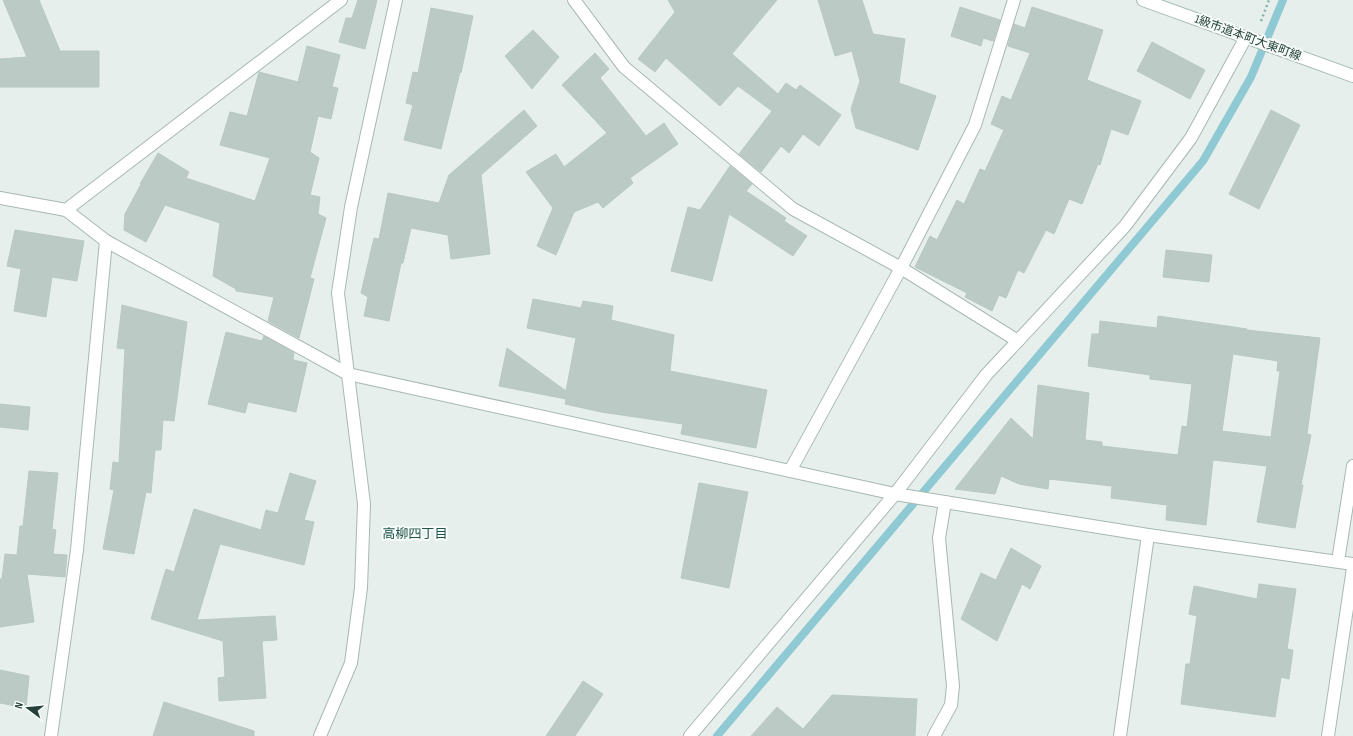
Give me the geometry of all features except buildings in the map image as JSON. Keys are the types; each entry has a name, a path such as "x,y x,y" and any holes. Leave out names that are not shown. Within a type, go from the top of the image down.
{"street":[{"path":"66,210 341,0"},
{"path":"320,736 351,663 361,588 364,504 338,293 352,207 396,0"},
{"path":"574,0 624,67 793,209 901,268 1018,341"},
{"path":"790,471 901,268 975,125 1014,0"},
{"name":"1級市道本町大東町線","path":"1144,0 1353,76"},
{"path":"690,736 895,494 986,375 1125,226 1192,138 1246,37"},
{"path":"0,198 66,210 106,241 348,374 895,494 1148,535 1353,564"},
{"path":"51,736 77,550 106,241"},
{"path":"1338,561 1353,466"},
{"path":"934,736 951,705 953,686 939,538 946,502"},
{"path":"1120,736 1148,535"},
{"path":"1328,736 1353,568"}],"path":[{"path":"1260,22 1269,0"}],"waterway":[{"path":"717,736 1203,161 1251,77 1283,0"}],"district":[{"name":"高柳四丁目","path":"415,534"}]}
